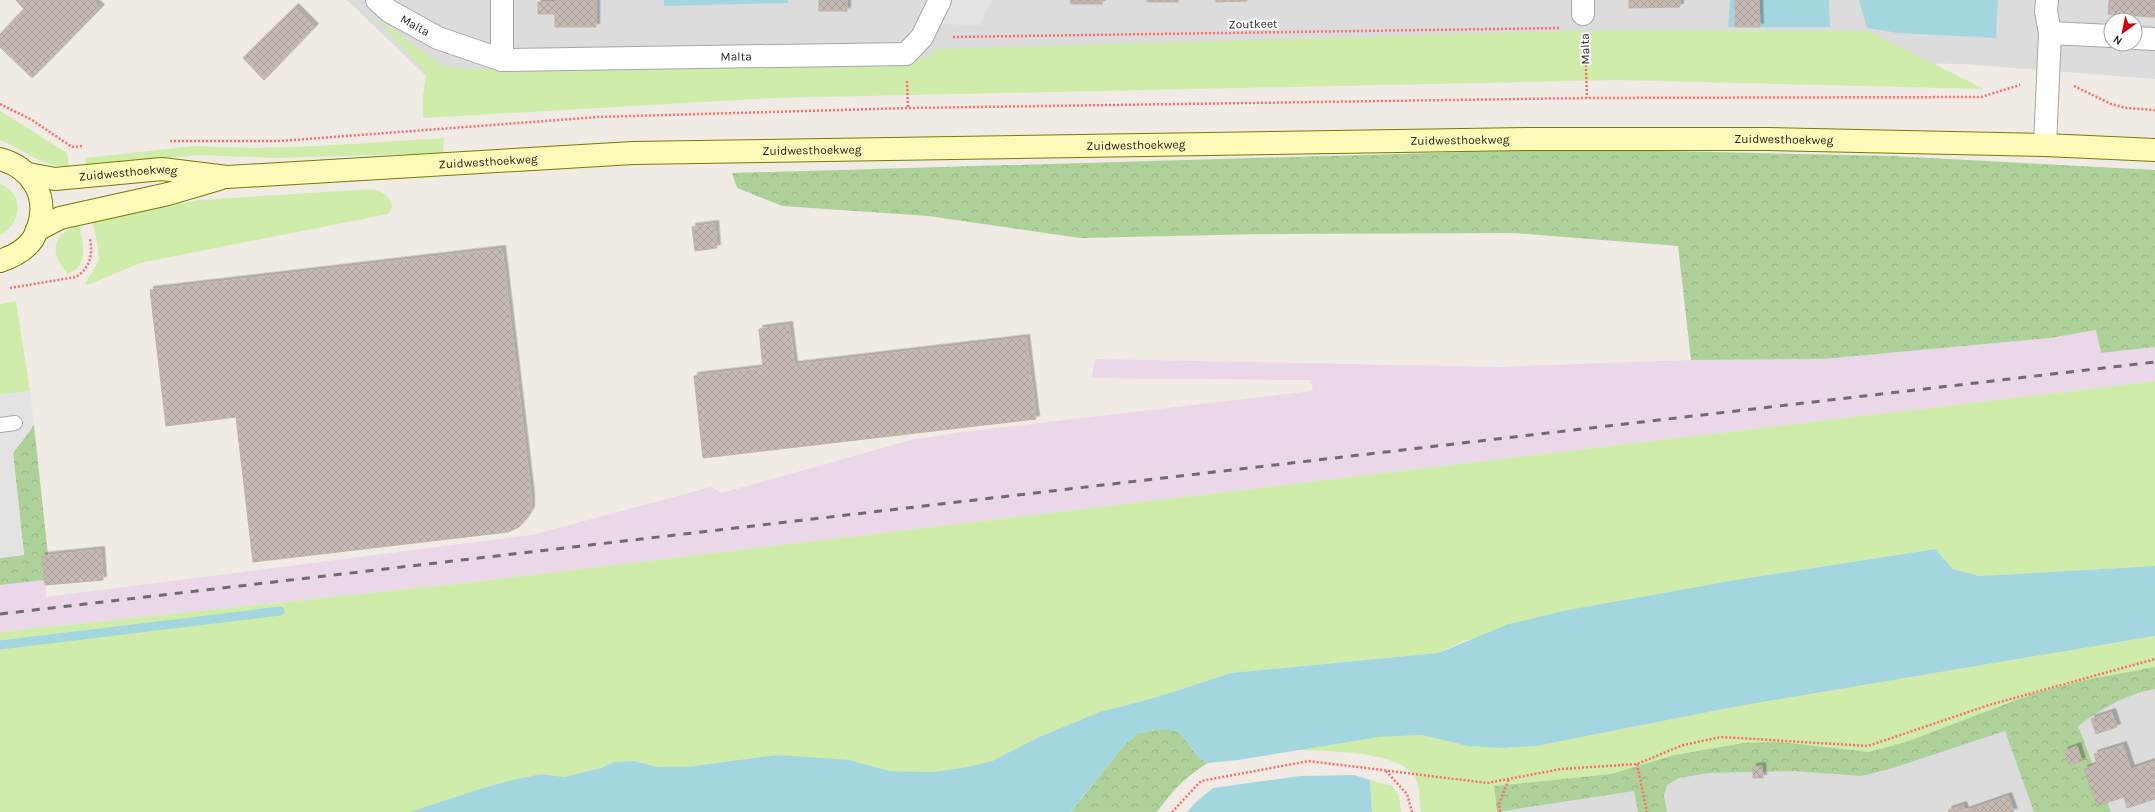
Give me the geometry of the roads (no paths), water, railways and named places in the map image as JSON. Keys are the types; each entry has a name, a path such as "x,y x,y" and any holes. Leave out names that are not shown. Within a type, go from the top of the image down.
{"main road":[{"name":"Zuidwesthoekweg","path":"28,174 55,179 162,169 227,177 641,153 1530,140 1768,139 2045,144 2155,150"},
{"path":"0,159 13,163 28,174 39,191 42,215 34,239 15,256 0,261"},
{"name":"Zuidwesthoekweg","path":"37,230 60,218 168,194 227,177"}],"street":[{"name":"Malta","path":"377,0 389,11 438,38 502,60 906,54 922,37 940,0"},
{"path":"502,0 502,60"},
{"path":"2045,144 2050,33 2046,11 2047,0"},
{"path":"2050,33 2103,36"},
{"path":"2143,38 2155,39"}],"lane":[{"path":"0,425 15,423"}],"water":[{"path":"664,0 788,0 788,3 664,6"},
{"path":"1730,0 1829,0 1830,27 1728,27"},
{"path":"1859,0 1998,0 1996,38 1898,33 1867,28"},
{"path":"1935,549 1953,569 1979,576 2155,566 2155,636 1739,706 1536,746 1502,748 1468,746 1421,735 1379,737 1238,760 1208,763 1198,758 1189,744 1176,731 1161,729 1139,733 1124,745 1071,812 410,812 483,788 517,779 542,774 564,777 601,768 614,762 634,761 658,767 687,767 778,755 849,760 890,771 932,772 968,767 992,761 1039,737 1100,712 1157,697 1231,673 1438,653 1509,624 1563,611 1742,579"},
{"path":"1354,775 1370,780 1372,812 1187,812 1196,802 1213,788 1300,776"}],"waterway":[{"path":"0,645 280,611"}],"railway":[{"path":"0,614 2155,362"}]}
